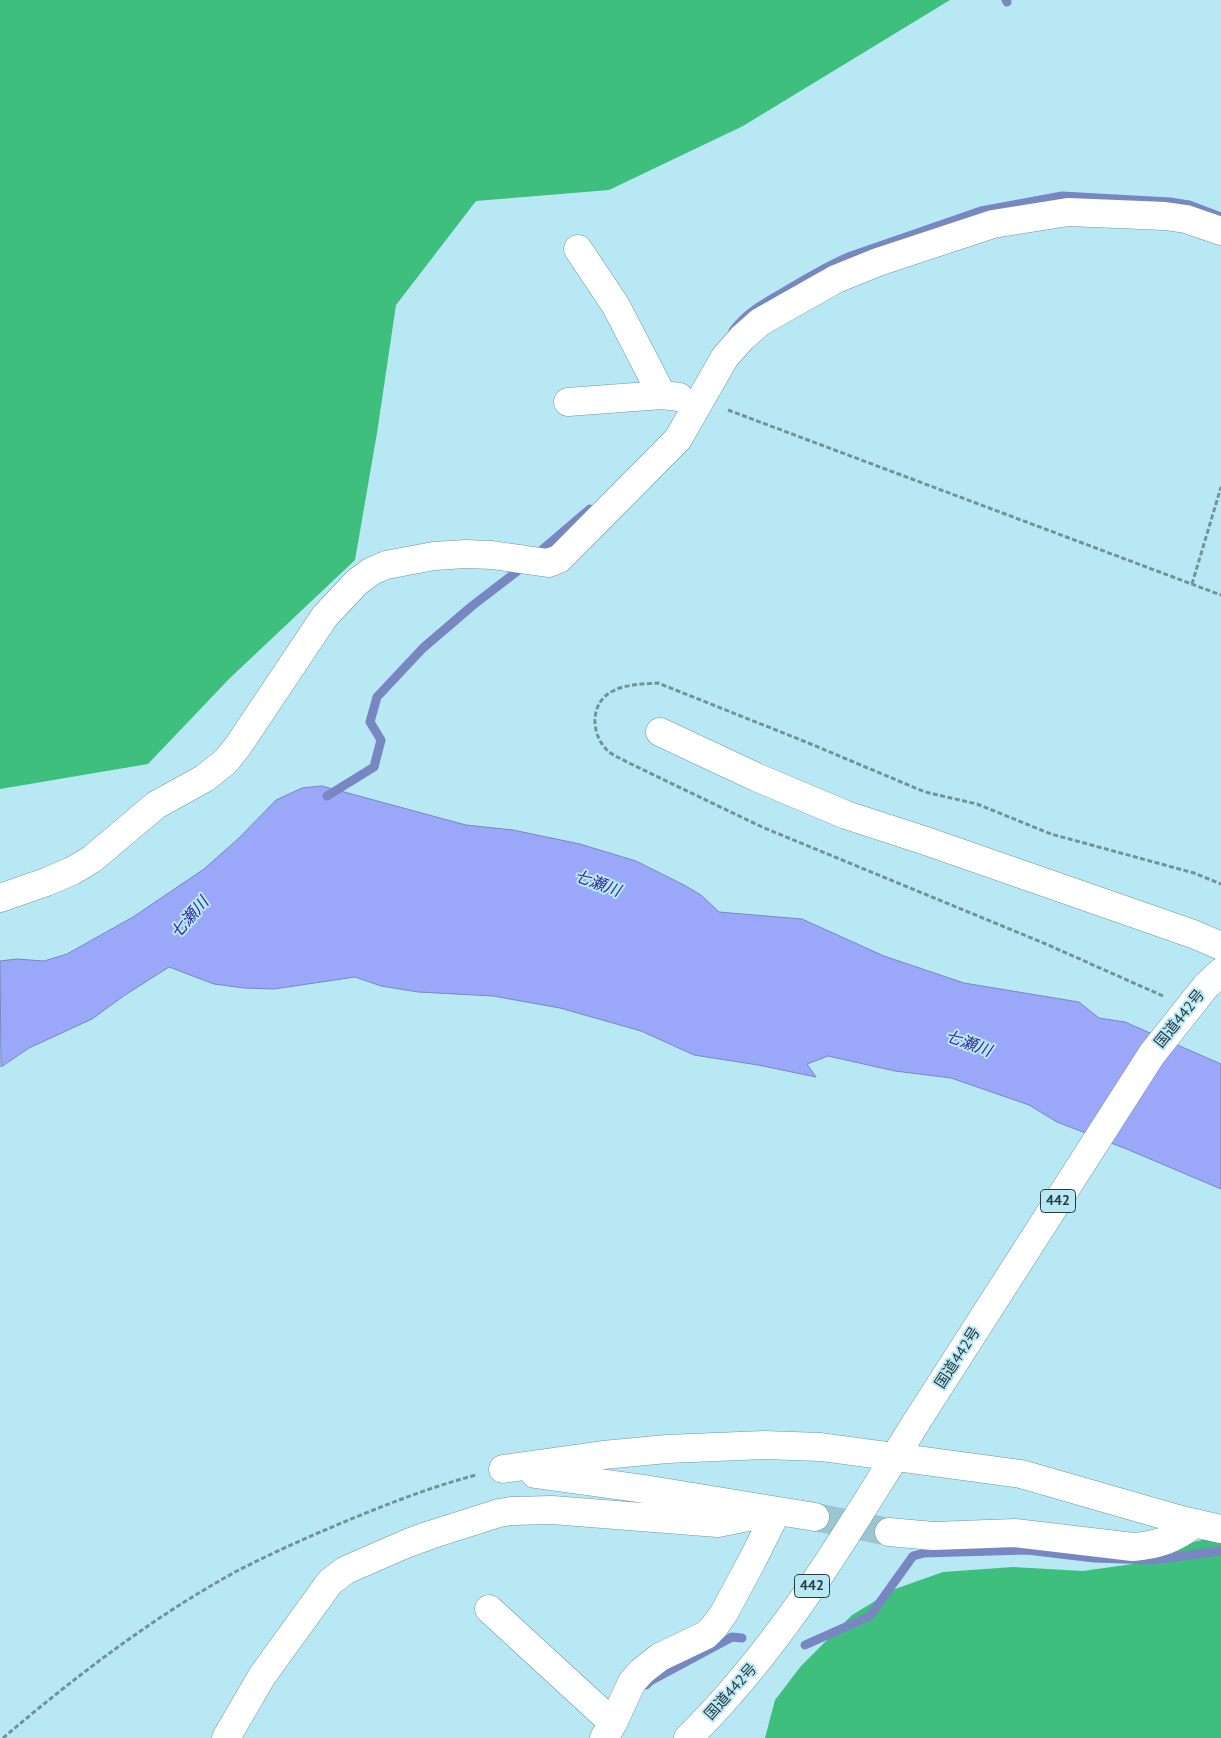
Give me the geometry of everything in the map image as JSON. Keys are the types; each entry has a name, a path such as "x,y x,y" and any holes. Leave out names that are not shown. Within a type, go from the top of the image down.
{"main road":[{"path":"0,898 46,882 92,859 156,805 205,778 226,762 325,616 357,582 372,571 405,560 434,556 466,554 516,557 548,563 559,559 678,439 725,357 742,338 760,322 836,280 861,269 993,224 1068,212 1165,216 1186,220 1221,231"},
{"path":"578,249 616,306 662,395"},
{"path":"568,402 662,395 701,400"},
{"path":"660,732 756,777 846,815 1221,946"},
{"name":"国道442号","path":"688,1738 712,1715 737,1686 771,1644 813,1584 1152,1054 1214,979"},
{"path":"504,1469 603,1455 708,1446 821,1447 1021,1474 1208,1526"},
{"path":"504,1469 644,1489 815,1517"},
{"path":"226,1738 262,1676 330,1582 346,1570 408,1544 430,1535 511,1511 552,1510 718,1523 778,1511"},
{"path":"489,1609 608,1730 632,1682 642,1670 660,1657 706,1634 714,1627 748,1570 778,1511"},
{"path":"888,1532 933,1536 1015,1533 1146,1546 1208,1526"}],"path":[{"path":"701,400 1221,595"},
{"path":"1192,584 1221,487"},
{"path":"1163,997 1037,940 762,827 626,762 607,750 598,738 594,724 597,708 603,698 613,690 634,685 658,683 925,792 978,804 1051,834 1194,874 1221,884"},
{"path":"3,1738 61,1690 127,1641 165,1615 236,1572 373,1510 448,1482 504,1469"}],"green space":[{"path":"0,0 950,0 743,126 609,190 476,201 396,305 377,433 355,560 229,679 148,764 0,789"},
{"path":"1221,1535 1221,1738 765,1738 775,1700 801,1666 852,1615 895,1589 943,1572 1013,1567 1083,1571 1133,1564 1179,1546"}],"water":[{"name":"七瀬川","path":"322,786 466,825 513,830 580,844 636,861 701,895 719,912 802,919 884,956 964,983 1079,1002 1099,1018 1125,1022 1221,1064 1221,1189 1057,1122 1029,1105 951,1078 895,1071 828,1056 807,1064 816,1077 758,1065 694,1055 641,1031 560,1008 493,996 418,992 381,986 355,977 274,989 244,988 214,984 169,967 92,1019 29,1048 1,1067 0,961 17,959 44,961 67,954 133,917 204,869 239,838 276,800 302,788"}],"waterway":[{"path":"733,331 759,307 835,263 981,211 1062,196 1170,202 1189,205 1221,217"},
{"path":"535,556 590,509"},
{"path":"327,796 374,767 381,740 370,722 377,697 423,648 472,606 524,566"},
{"path":"805,1645 870,1616 913,1556 924,1553 1027,1550 1094,1558 1152,1560 1221,1551"},
{"path":"646,1685 650,1681 732,1637 742,1638"}],"tunnel":[{"path":"815,1517 889,1532"}]}
